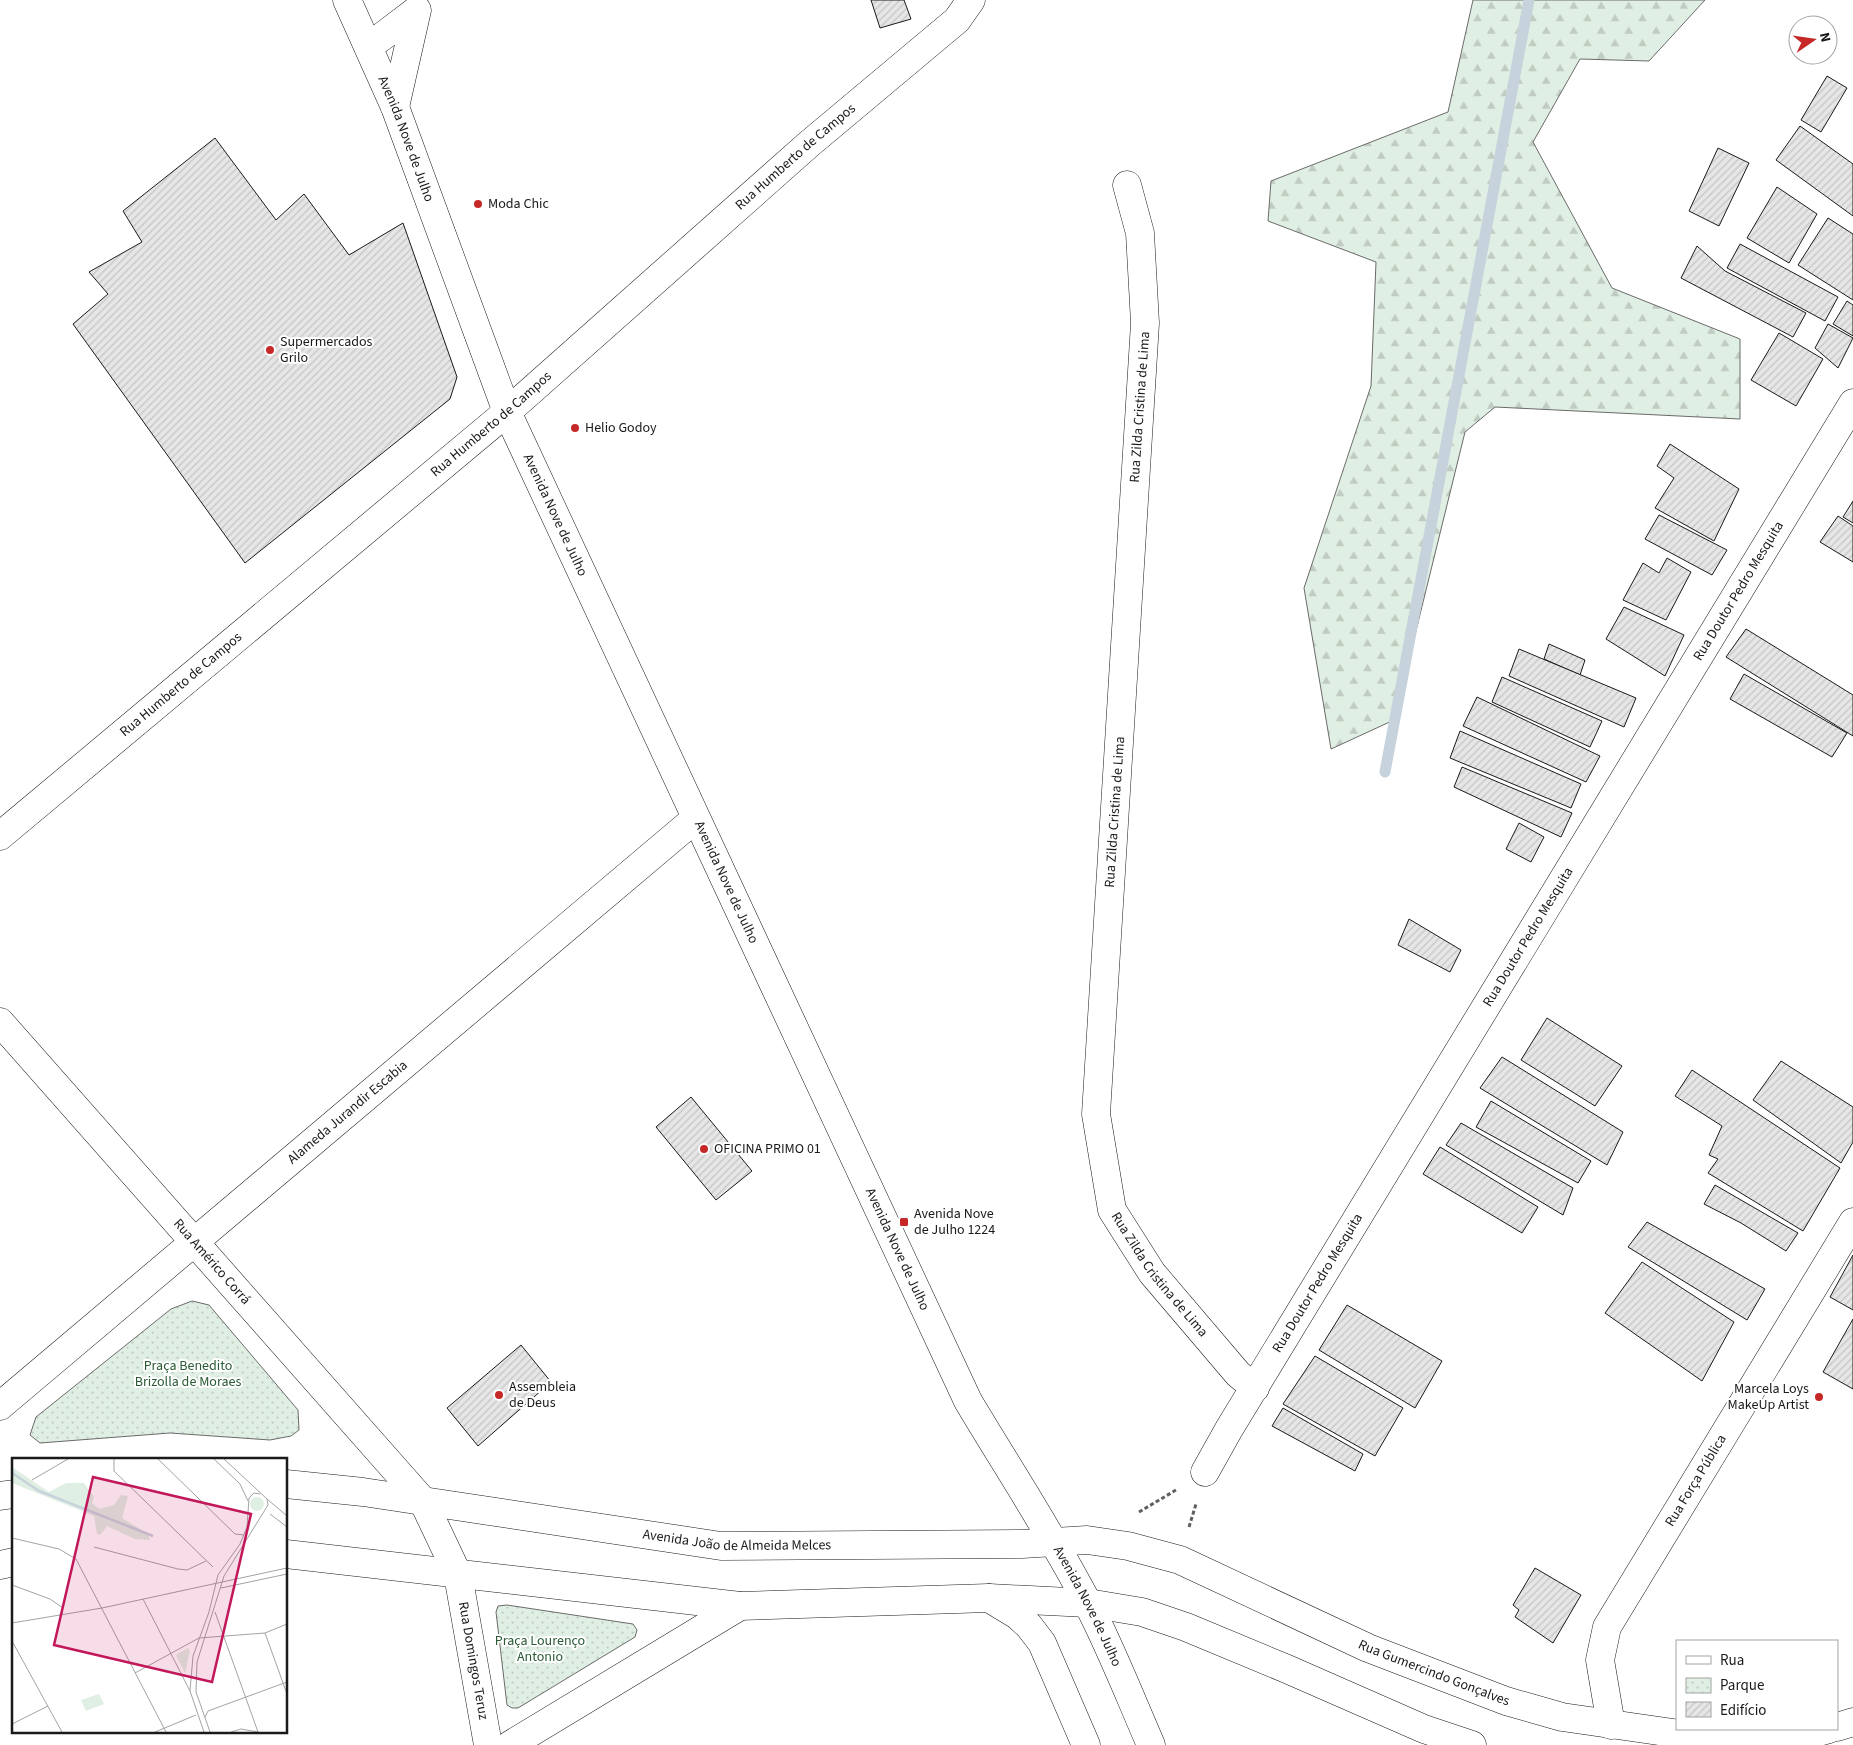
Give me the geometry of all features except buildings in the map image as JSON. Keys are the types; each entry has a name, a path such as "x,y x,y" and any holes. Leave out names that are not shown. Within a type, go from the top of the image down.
{"street":[{"name":"Avenida Nove de Julho","path":"347,0 395,107 506,412 968,1401 1054,1542 1088,1603 1151,1745"},
{"name":"Rua Humberto de Campos","path":"0,836 506,412 809,144 957,20 972,0"},
{"path":"368,45 379,39 419,5"},
{"path":"395,107 419,5"},
{"name":"Rua Zilda Cristina de Lima","path":"1127,185 1140,233 1145,323 1096,1114 1112,1210 1152,1273 1238,1374 1255,1388"},
{"name":"Rua Doutor Pedro Mesquita","path":"1204,1472 1853,403"},
{"name":"Alameda Jurandir Escabia","path":"0,1406 695,819"},
{"name":"Rua Américo Corrá","path":"0,1022 423,1501"},
{"name":"Rua Força Pública","path":"1611,1725 1600,1660 1607,1627 1853,1222"},
{"name":"Avenida João de Almeida Melces","path":"288,1484 363,1492 721,1546 1054,1542"},
{"path":"423,1501 458,1575"},
{"name":"Rua Gumercindo Gonçalves","path":"1054,1542 1087,1540 1120,1545 1180,1560 1368,1648 1506,1701 1562,1717 1708,1738 1770,1738 1826,1730"},
{"path":"288,1554 740,1606 989,1598 1088,1603 1142,1612 1186,1627 1424,1729 1472,1745"},
{"name":"Rua Domingos Teruz","path":"458,1575 488,1745"},
{"path":"989,1598 1017,1615 1042,1643 1086,1745"},
{"path":"510,1745 740,1606"},
{"path":"1838,1727 1853,1722"}],"path":[{"path":"1139,1512 1204,1472"},
{"path":"1180,1560 1204,1472"}],"green space":[{"path":"1473,0 1705,0 1649,61 1580,59 1533,142 1612,288 1740,339 1740,419 1495,407 1465,432 1394,720 1331,749 1304,588 1371,386 1376,262 1268,221 1271,181 1448,112"},
{"name":"Praça Benedito Brizolla de Moraes","path":"192,1301 209,1305 298,1410 299,1430 291,1436 270,1440 170,1433 40,1443 30,1435 36,1417 171,1309"},
{"name":"Praça Lourenço Antonio","path":"507,1605 633,1624 637,1630 635,1637 518,1708 512,1708 507,1705 496,1612 498,1606"}],"waterway":[{"path":"1385,772 1529,0"}],"place":[{"name":"Moda Chic","path":"478,204"},
{"name":"Supermercados Grilo","path":"270,350"},
{"name":"Helio Godoy","path":"575,428"},
{"name":"OFICINA PRIMO 01","path":"704,1149"},
{"name":"Avenida Nove de Julho 1224","path":"904,1222"},
{"name":"Assembleia de Deus","path":"499,1395"},
{"name":"Marcela Loys MakeUp Artist","path":"1819,1397"}]}
